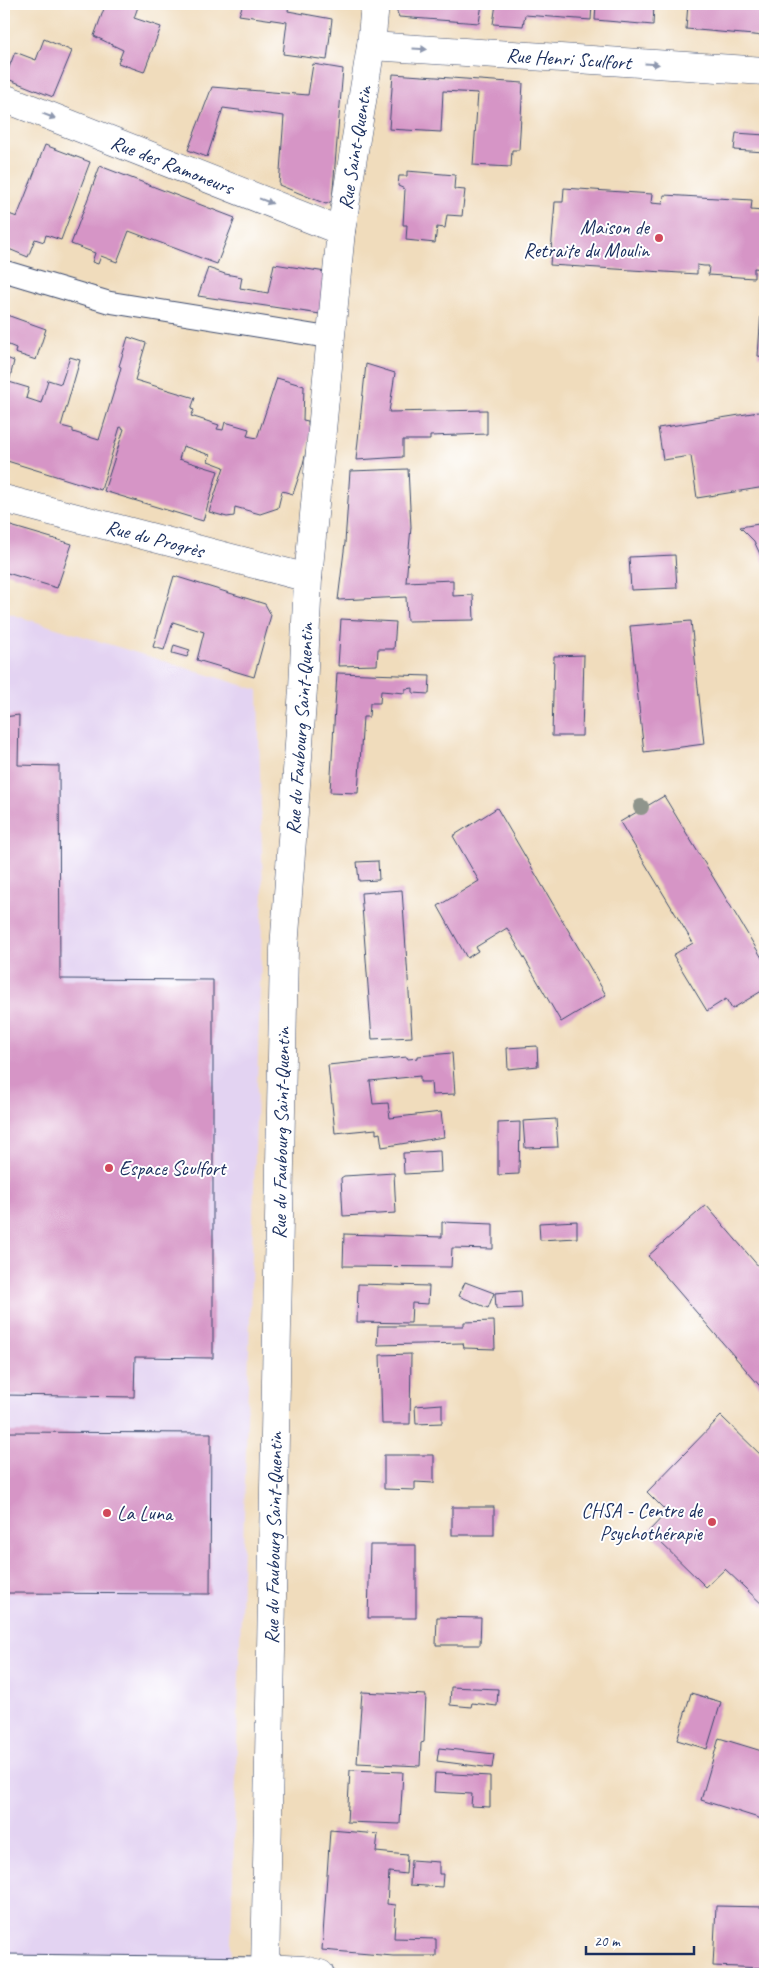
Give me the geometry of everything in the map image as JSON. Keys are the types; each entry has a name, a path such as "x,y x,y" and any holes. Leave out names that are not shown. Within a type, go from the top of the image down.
{"street":[{"name":"Rue Saint-Quentin","path":"335,293 341,230 371,46 375,4"},
{"name":"Rue Henri Sculfort","path":"371,46 765,71"},
{"name":"Rue des Ramoneurs","path":"4,98 341,230"},
{"name":"Rue du Faubourg Saint-Quentin","path":"266,1971 284,949 303,689 308,578 335,293"},
{"name":"Rue du Progrès","path":"4,499 308,578"},
{"path":"266,1971 304,1970 320,1974"}],"lane":[{"path":"4,271 108,302 331,338"},
{"path":"4,1965 266,1971"}],"shaded area":[{"path":"4,612 258,690 263,892 230,1974 4,1974"}],"building":[{"path":"111,4 139,4 134,18 161,27 144,72 118,63 123,50 94,36 105,6 109,8"},
{"path":"243,4 289,5 288,11 332,19 327,60 283,54 287,22 239,15"},
{"path":"398,4 482,4 479,23 399,17 397,12"},
{"path":"496,4 592,4 591,20 525,15 523,26 493,24"},
{"path":"596,4 654,4 653,25 595,20"},
{"path":"688,4 765,4 765,36 686,29"},
{"path":"44,39 72,51 53,97 5,78 15,52 36,60"},
{"path":"313,64 343,69 332,201 326,204 279,185 284,116 223,108 207,157 188,150 212,87 308,95"},
{"path":"393,74 523,83 519,150 512,150 511,167 473,165 478,93 443,91 441,132 389,129"},
{"path":"736,133 765,135 765,152 734,150"},
{"path":"45,145 90,162 61,240 46,235 44,242 35,239 28,257 4,247 4,228 9,214 17,217"},
{"path":"100,166 235,218 217,264 129,231 117,262 101,256 98,264 92,262 95,253 71,244"},
{"path":"407,171 455,175 454,189 465,190 462,216 447,215 445,228 437,227 435,243 406,240 407,225 403,225 405,189 398,186 399,176 407,176"},
{"name":"Maison de Retraite du Moulin","path":"564,188 652,194 651,203 663,204 664,195 752,200 751,210 763,211 765,199 765,269 754,268 754,278 708,275 709,266 697,265 697,274 550,265 555,202 563,202"},
{"path":"274,264 326,272 320,314 198,296 208,268 242,277 240,288 268,293"},
{"path":"763,281 765,281 765,357 758,356"},
{"path":"4,314 46,329 36,360 15,353 16,348 4,343"},
{"path":"128,337 146,343 135,380 195,398 191,409 194,410 191,416 219,425 217,429 223,430 225,422 249,429 247,436 257,438 277,378 304,386 303,420 308,421 308,426 312,427 293,494 282,491 278,508 260,514 235,507 234,516 227,517 209,512 224,467 208,461 210,455 183,446 179,459 218,471 203,521 104,491 124,429 120,427 101,490 4,460 4,357 14,361 9,382 29,388 26,398 41,403 48,380 61,384 70,357 80,360 61,426 99,440 119,375 121,367 119,366"},
{"path":"366,364 395,373 389,412 487,410 487,434 430,436 430,440 403,440 403,457 356,460"},
{"path":"765,411 765,487 697,498 691,456 663,460 658,428"},
{"path":"408,469 411,527 406,582 453,580 453,596 473,595 474,620 407,621 406,597 338,600 345,543 350,471"},
{"path":"765,523 765,565 754,541 740,527"},
{"path":"4,524 72,544 57,588 4,572"},
{"path":"675,555 677,588 631,590 629,557"},
{"path":"174,576 265,604 271,615 254,677 197,660 204,632 173,622 164,650 153,647"},
{"path":"341,619 396,622 394,649 378,649 377,665 338,666"},
{"path":"691,621 704,744 644,752 630,626"},
{"path":"174,645 190,650 187,657 172,653"},
{"path":"584,655 582,736 552,736 554,656"},
{"path":"337,673 430,676 429,694 413,693 413,688 405,689 405,693 381,691 380,703 370,703 369,717 363,717 358,793 330,792"},
{"name":"Espace Sculfort","path":"19,715 18,765 59,766 60,979 213,980 213,1358 135,1357 134,1397 4,1395 4,717"},
{"path":"664,796 765,963 765,989 732,1009 726,999 707,1011 673,955 693,943 620,822"},
{"path":"497,808 606,995 561,1022 507,928 476,947 478,951 467,958 438,906 479,881 453,836"},
{"path":"378,861 379,880 359,881 357,862"},
{"path":"402,890 412,1037 372,1039 361,893"},
{"path":"537,1046 538,1066 508,1069 507,1048"},
{"path":"452,1053 455,1094 432,1095 431,1082 420,1082 420,1076 370,1081 373,1104 388,1103 390,1118 441,1112 444,1137 382,1147 380,1133 376,1134 376,1129 335,1133 328,1065 407,1057 408,1059 418,1058 418,1056"},
{"path":"556,1119 558,1147 525,1148 523,1121"},
{"path":"520,1122 519,1174 498,1175 498,1123"},
{"path":"440,1151 441,1172 404,1174 403,1153"},
{"path":"394,1173 396,1213 343,1216 341,1178 344,1176"},
{"path":"706,1205 765,1274 765,1392 648,1256"},
{"path":"577,1221 577,1238 540,1240 539,1223"},
{"path":"442,1222 493,1224 493,1249 452,1248 451,1267 343,1266 344,1234 442,1237"},
{"path":"465,1282 494,1293 488,1308 459,1296"},
{"path":"358,1284 429,1286 428,1304 412,1303 411,1323 357,1322"},
{"path":"521,1291 522,1308 496,1309 495,1293"},
{"path":"494,1321 495,1349 464,1348 463,1343 377,1345 378,1326 464,1326 464,1322"},
{"path":"411,1354 410,1424 382,1424 380,1355"},
{"path":"442,1404 442,1423 416,1424 415,1406"},
{"name":"CHSA - Centre de Psychothérapie","path":"721,1416 765,1459 765,1607 725,1569 706,1587 649,1531 667,1512 647,1492"},
{"name":"La Luna","path":"4,1432 211,1433 210,1594 4,1593"},
{"path":"384,1455 434,1455 434,1483 415,1482 415,1490 384,1489"},
{"path":"452,1507 494,1507 494,1535 452,1535"},
{"path":"370,1545 416,1545 416,1618 368,1618"},
{"path":"437,1617 481,1618 480,1645 436,1645"},
{"path":"451,1687 498,1689 497,1706 472,1703 471,1707 450,1705"},
{"path":"362,1692 426,1695 424,1742 421,1743 420,1766 357,1763"},
{"path":"691,1693 721,1702 707,1749 677,1740"},
{"path":"719,1738 765,1752 765,1820 701,1800"},
{"path":"439,1748 494,1754 492,1768 437,1761"},
{"path":"350,1770 403,1772 400,1824 347,1822"},
{"path":"435,1773 490,1776 490,1807 471,1806 472,1794 434,1792"},
{"path":"330,1830 378,1834 376,1852 407,1855 406,1874 389,1872 387,1904 396,1905 394,1938 436,1939 436,1956 393,1956 322,1950"},
{"path":"411,1860 439,1862 439,1874 443,1874 442,1887 410,1885"},
{"path":"716,1906 765,1907 765,1968 713,1966"}],"place":[{"name":"Maison de Retraite du Moulin","path":"659,238"},
{"name":"Espace Sculfort","path":"109,1168"},
{"name":"La Luna","path":"107,1513"},
{"name":"CHSA - Centre de Psychothérapie","path":"712,1522"}]}
